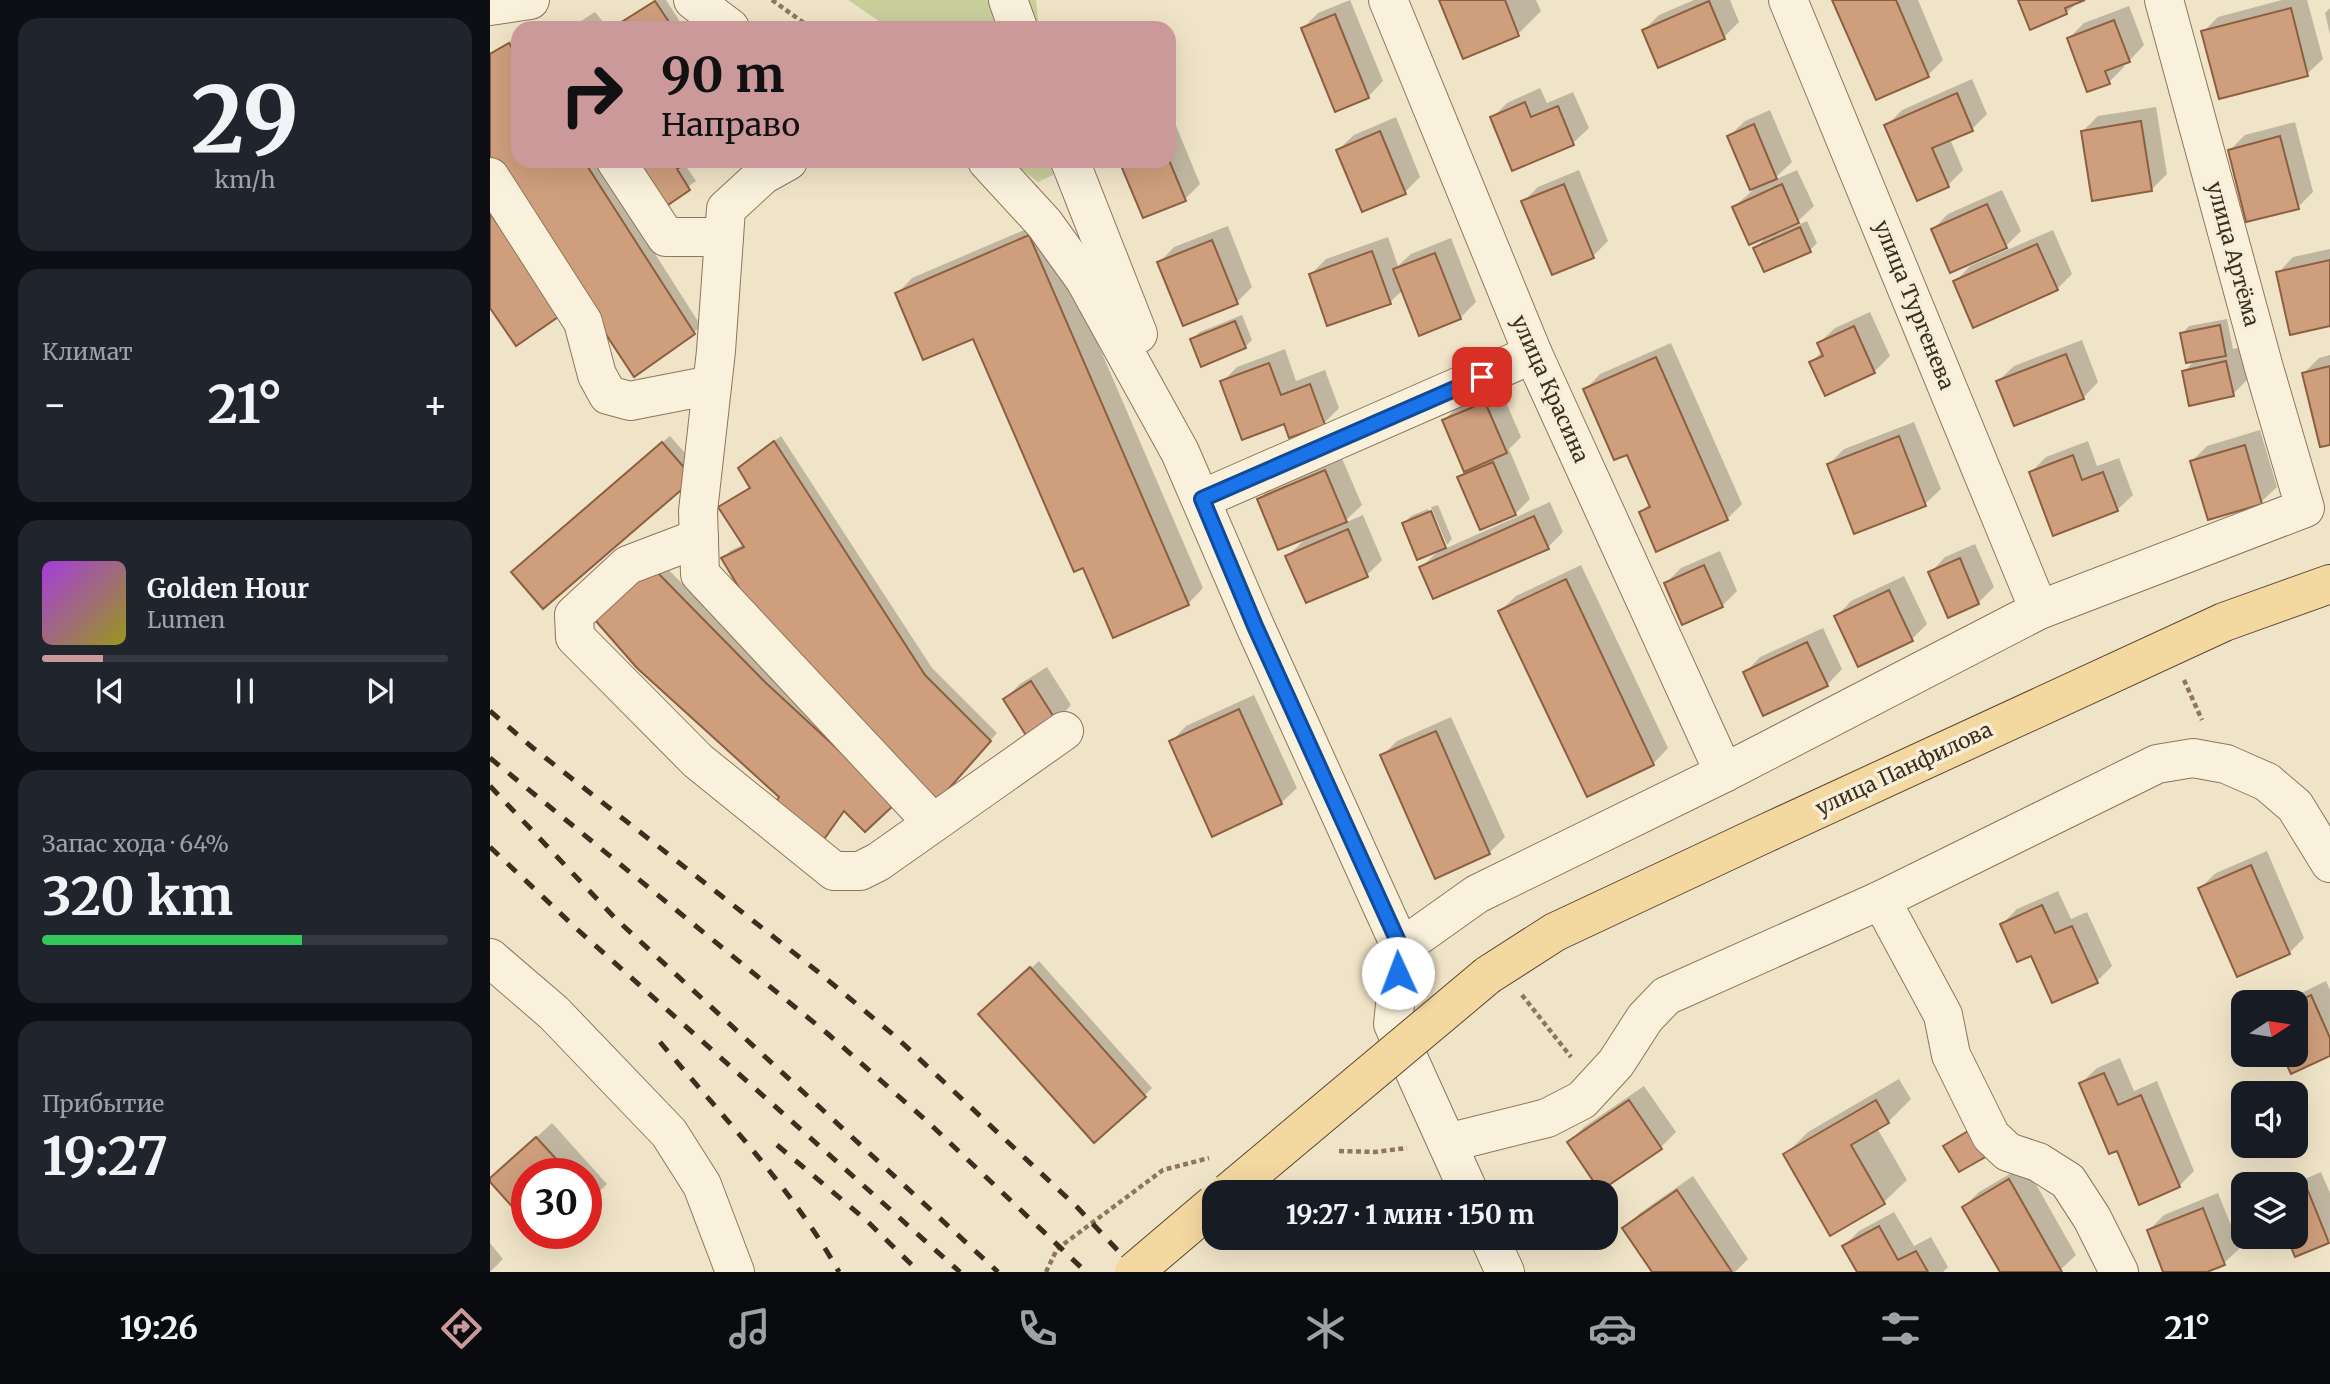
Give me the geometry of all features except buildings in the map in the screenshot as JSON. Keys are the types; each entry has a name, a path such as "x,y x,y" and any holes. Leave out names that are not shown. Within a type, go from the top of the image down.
{"main road":[{"name":"улица Панфилова","path":"1243,1180 1488,975 1555,932 2224,622 2330,584"},
{"path":"1134,1272 1202,1214"}],"street":[{"path":"490,6 530,0"},
{"path":"694,0 721,21"},
{"path":"1008,0 1016,21"},
{"name":"улица Красина","path":"1388,0 1533,354 1724,773"},
{"name":"улица Тургенева","path":"1788,0 2039,610"},
{"name":"улица Артёма","path":"2039,610 2305,508 2260,355 2164,0"},
{"path":"621,168 666,237 724,237"},
{"path":"776,168 763,175 726,209 712,385 698,511 700,574 933,823"},
{"path":"993,168 1044,223 1085,280 1180,452 1202,499 1255,626 1401,948 1393,1024 1464,1180"},
{"path":"1073,168 1149,363 1180,452"},
{"path":"490,177 583,322 597,375 608,396 630,401 712,385"},
{"path":"1202,499 1533,354"},
{"path":"699,538 628,565 574,615 575,637 698,761 834,871 860,872 878,862 1063,731"},
{"path":"1401,948 1477,894 1724,773 2039,610"},
{"path":"1447,1143 1547,1118 1582,1100 1616,1063 1644,1018 1666,996 1881,900 2157,764 2193,758 2226,764 2267,782 2295,806 2330,863"},
{"path":"1881,900 1943,1016 1951,1055 1991,1136 2008,1152 2038,1162 2068,1181 2092,1218 2119,1272"},
{"path":"490,958 554,1013 669,1133 702,1185 727,1269"},
{"path":"1495,1250 1505,1272"}],"path":[{"path":"772,0 801,21"},
{"path":"2180,673 2197,709"},
{"path":"1522,995 1573,1059"},
{"path":"1327,1150 1375,1152 1447,1143"},
{"path":"1045,1272 1057,1249 1163,1170 1216,1156"}],"green space":[{"path":"848,0 1036,0 1038,21 879,21"},
{"path":"1020,168 1056,168 1053,175 1038,182"}],"railway":[{"path":"490,711 896,1037 1077,1207 1138,1272"},
{"path":"490,758 828,1034 929,1123 1086,1272"},
{"path":"490,786 616,919 998,1272"},
{"path":"490,847 578,930 960,1272"},
{"path":"660,1042 778,1182 839,1272"},
{"path":"777,1145 866,1220 919,1272"}],"route":[{"path":"1398,973 1401,948 1255,626 1202,499 1482,377"}]}
